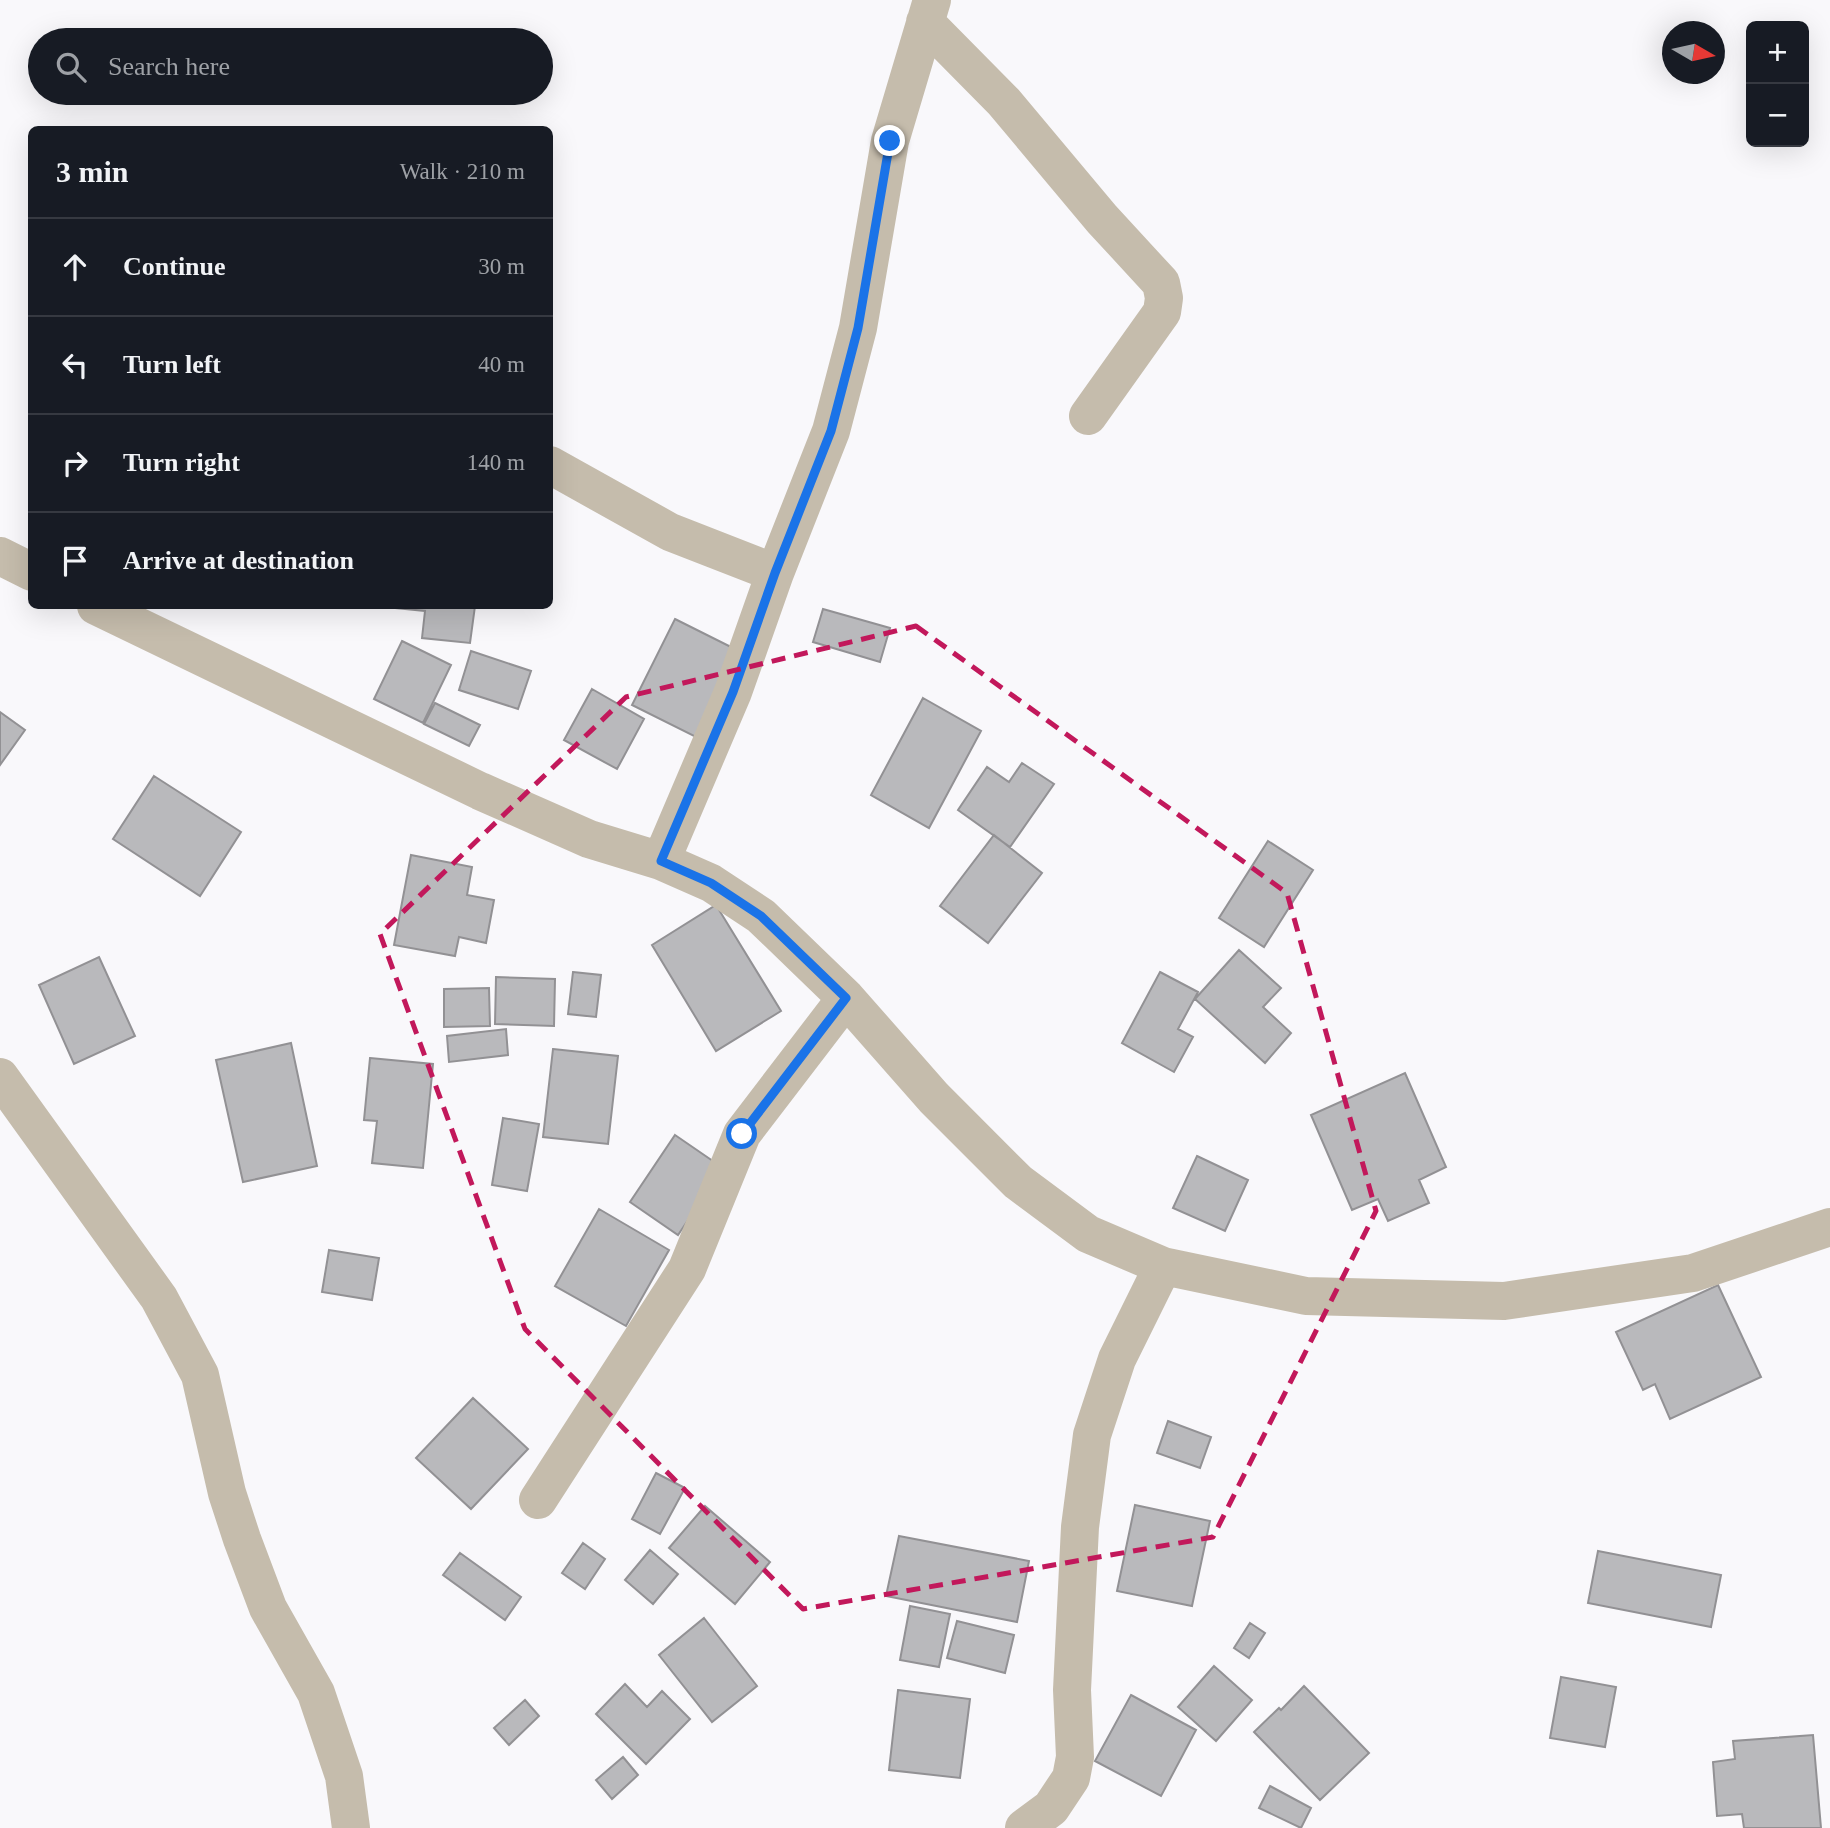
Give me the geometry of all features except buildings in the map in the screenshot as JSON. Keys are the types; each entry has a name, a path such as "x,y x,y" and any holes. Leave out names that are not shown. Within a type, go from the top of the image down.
{"street":[{"path":"928,11 1102,219 1161,283 1164,298 1162,312 1088,416"},
{"path":"661,861 733,692 775,573 831,431 858,328 890,141 928,11"},
{"path":"553,466 670,532 775,573"},
{"path":"0,556 28,570"},
{"path":"102,609 480,792 589,839 661,861 711,883 761,916 846,998 934,1098 1018,1182 1088,1234 1163,1266 1306,1296 1504,1301 1693,1273 1830,1227"},
{"path":"538,1500 687,1269 742,1134 846,998"},
{"path":"0,1077 159,1298 200,1376 227,1493 242,1539 268,1608 316,1693 344,1776 351,1828"},
{"path":"1024,1828 1051,1808 1071,1778 1075,1756 1072,1690 1080,1527 1092,1435 1117,1359 1163,1266"}],"highlighted area":[{"path":"916,626 1287,893 1376,1211 1213,1537 803,1609 525,1329 380,934 626,697"}],"route":[{"path":"742,1134 846,998 761,916 711,883 661,861 733,692 775,573 831,431 858,328 890,141"}]}
